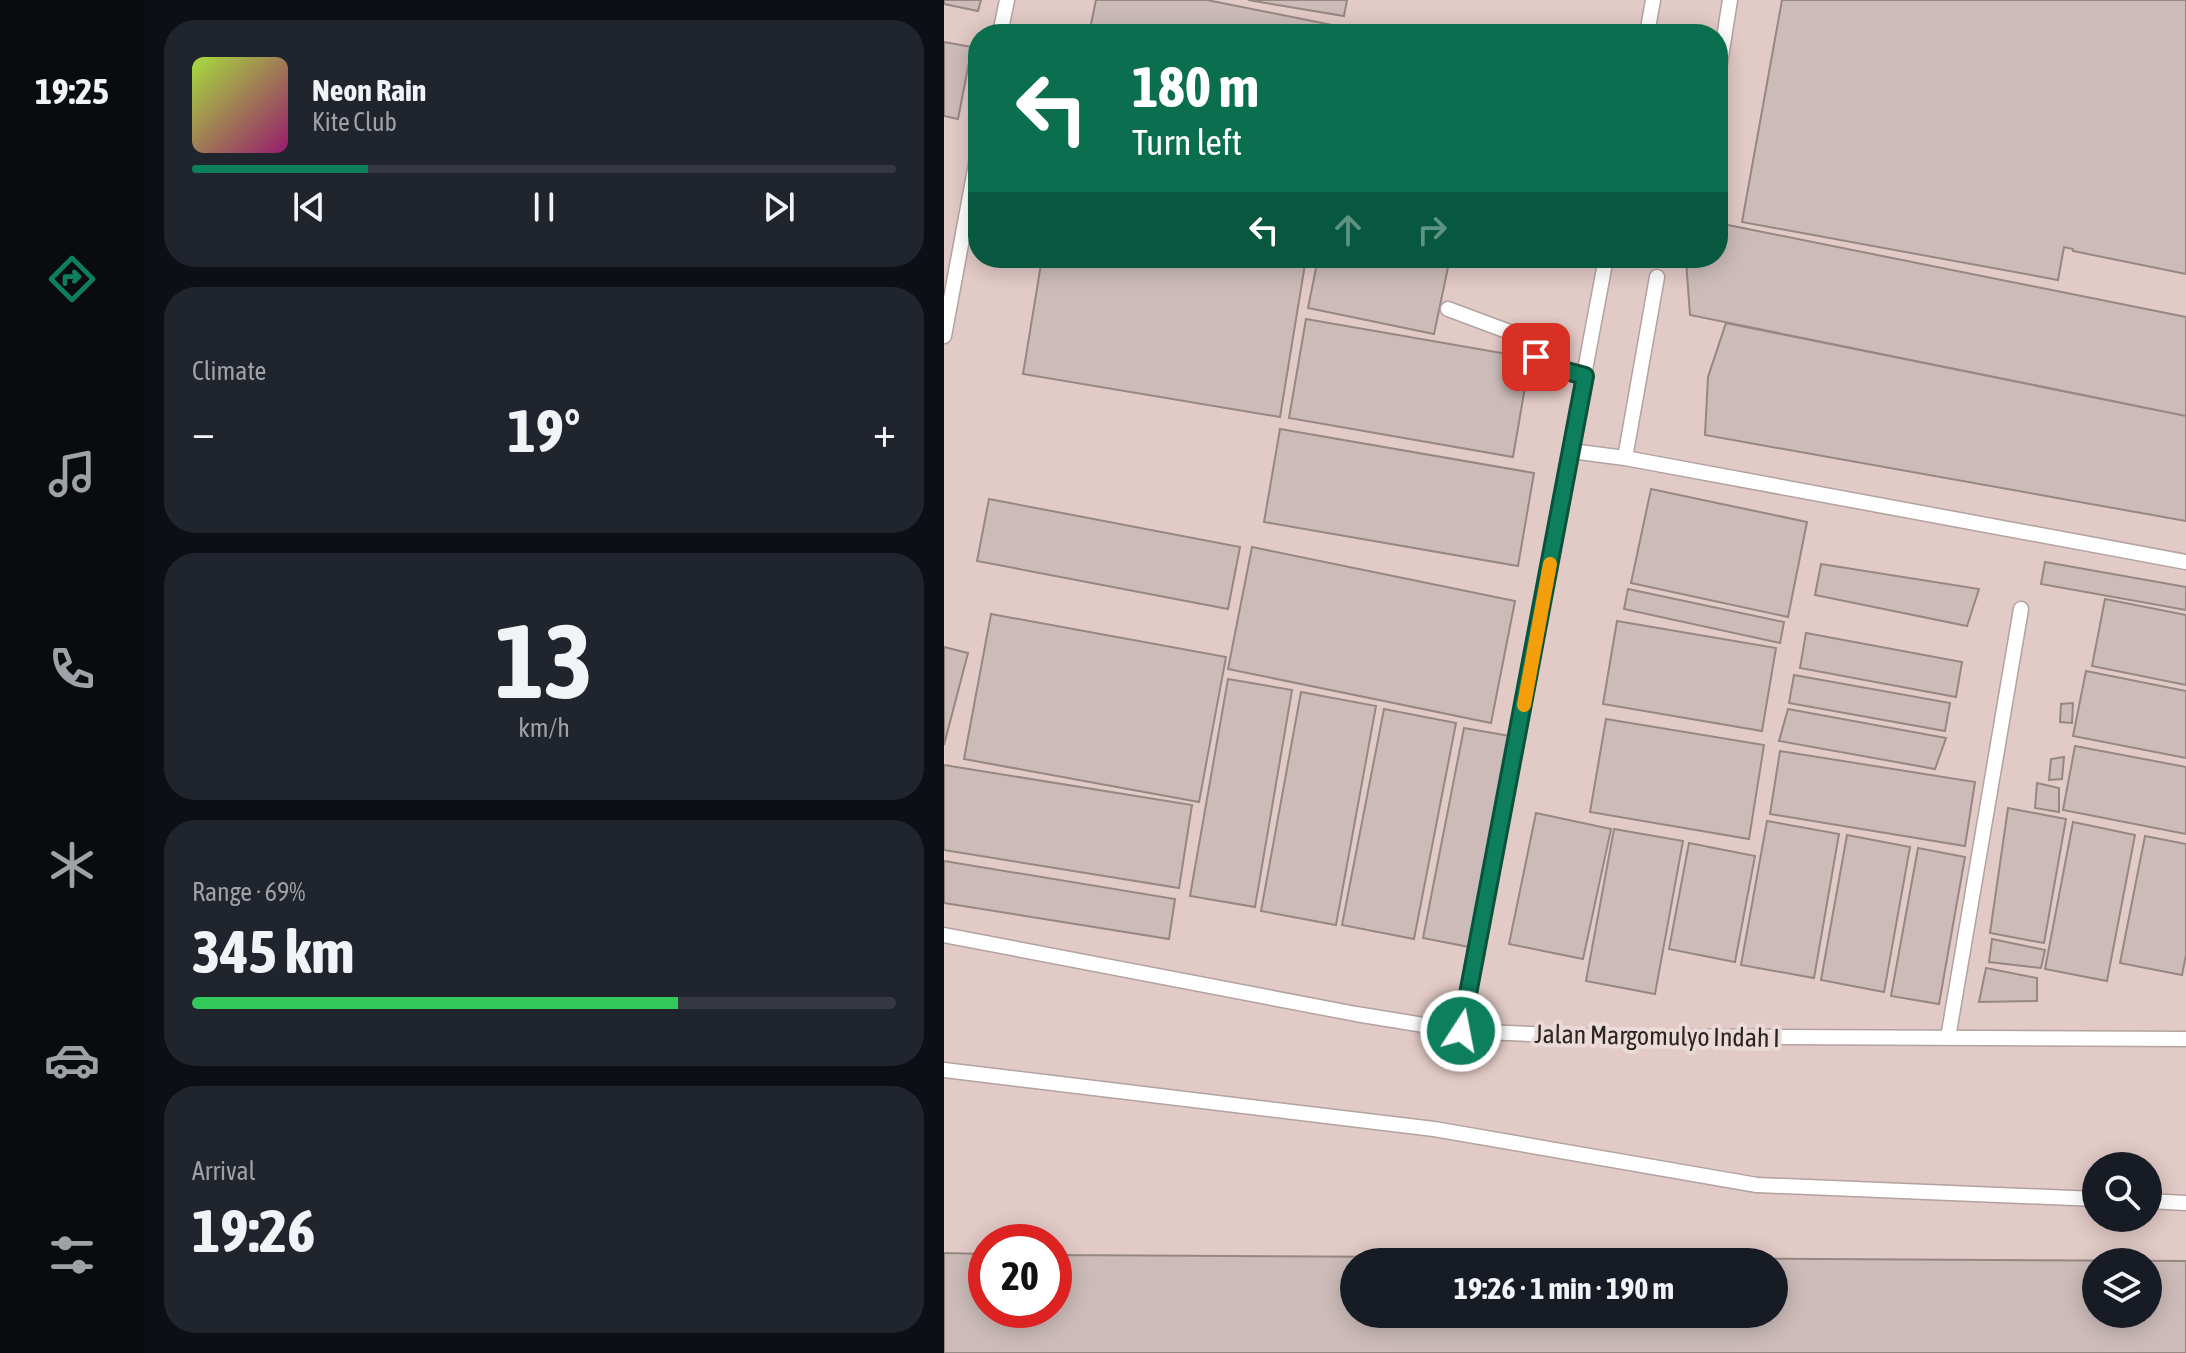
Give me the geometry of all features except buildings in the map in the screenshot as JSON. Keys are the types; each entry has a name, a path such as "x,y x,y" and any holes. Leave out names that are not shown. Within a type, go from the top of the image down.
{"lane":[{"path":"1002,24 1007,0"},
{"path":"1649,24 1653,0"},
{"path":"1726,24 1730,0"},
{"path":"944,336 968,207"},
{"path":"1461,1031 1604,268"},
{"path":"1625,458 1657,277"},
{"path":"1448,309 1515,334 1545,364 1585,376"},
{"path":"1571,451 1625,458 2186,562"},
{"path":"1948,1038 2021,609"},
{"name":"Jalan Margomulyo Indah I","path":"944,935 1356,1014 1461,1031 1579,1036 2186,1039"},
{"path":"944,1070 1434,1129 1757,1185 2082,1198"},
{"path":"2162,1202 2186,1203"}],"shaded area":[{"path":"944,0 2186,0 2186,1353 944,1353"}],"slow traffic":[{"path":"1524,705 1550,564"}],"route":[{"path":"1461,1031 1585,376 1555,368 1536,357"}]}
